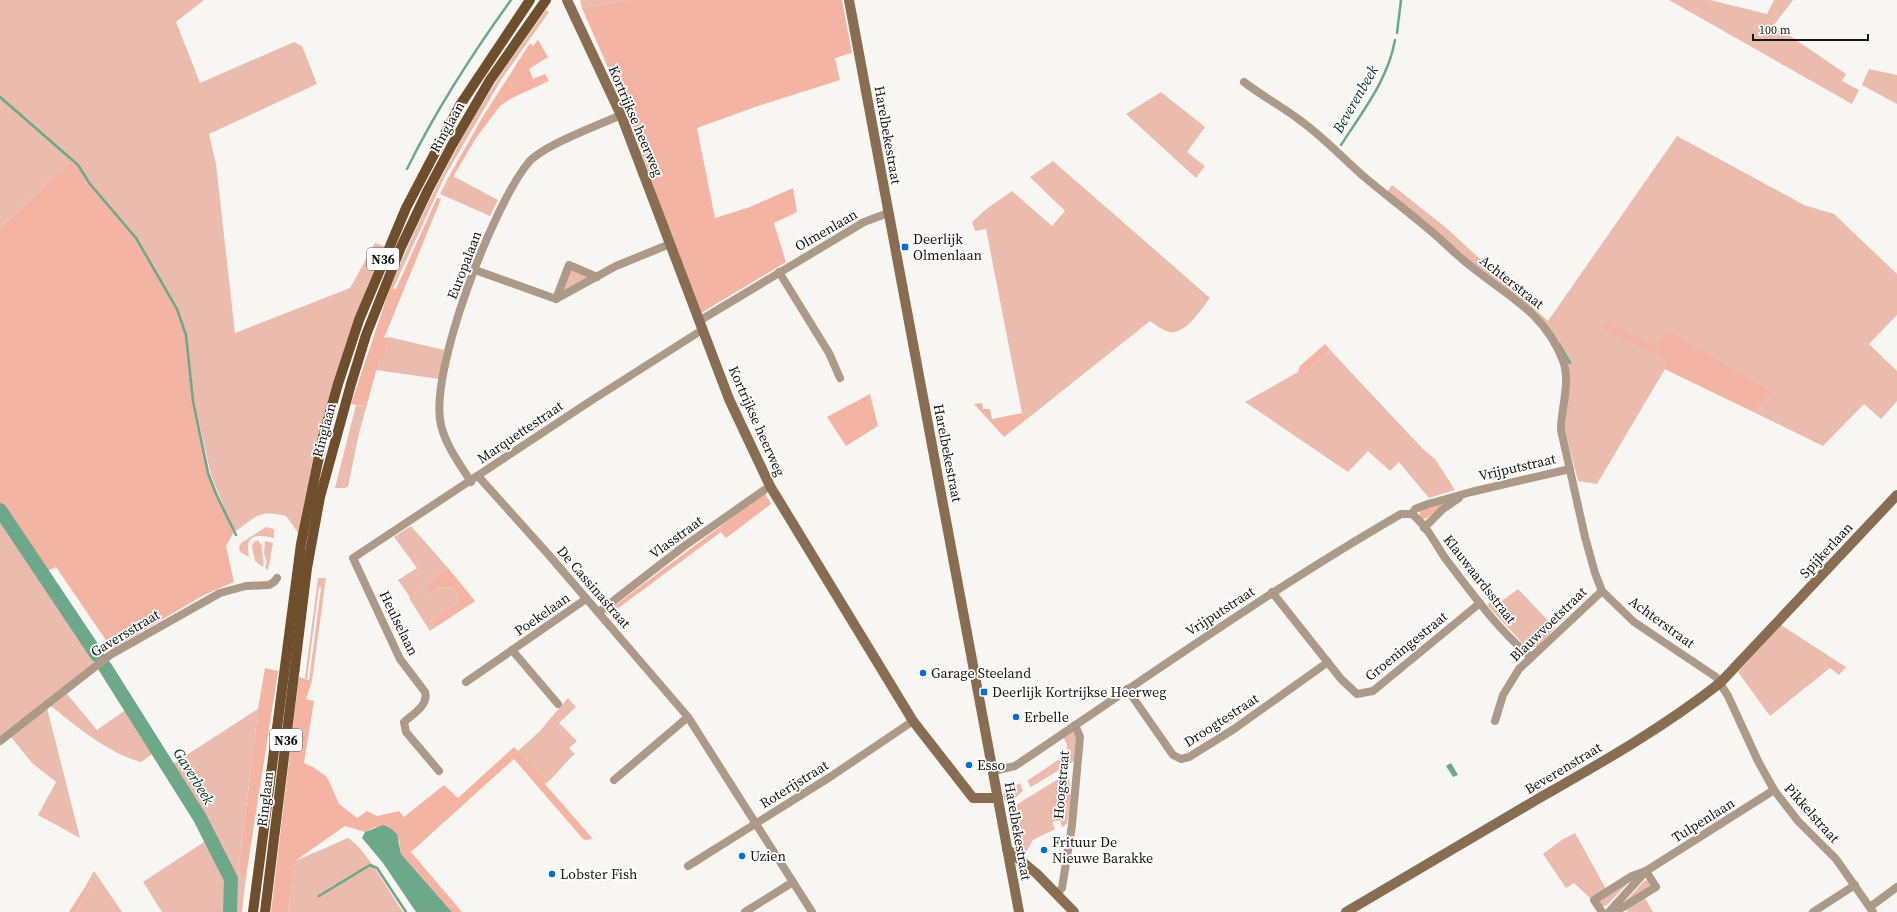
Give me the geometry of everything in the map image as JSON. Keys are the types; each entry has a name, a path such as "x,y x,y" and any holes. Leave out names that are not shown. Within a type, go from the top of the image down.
{"main road":[{"name":"Ringlaan","path":"253,912 301,544 323,437 338,384 362,314 406,208 460,106 530,0"},
{"name":"Ringlaan","path":"265,912 307,568 320,497 366,335 401,247 428,190 452,145 490,80 546,0"}],"street":[{"name":"Kortrijkse heerweg","path":"567,0 621,115 729,399 770,486 913,721 973,798 998,798"},
{"name":"Harelbekestraat","path":"849,0 1019,912"},
{"name":"Achterstraat","path":"1244,82 1260,95 1306,125 1374,186 1427,228 1476,270 1528,309 1541,322 1554,342 1565,369 1566,378 1561,414 1561,430 1585,537 1595,573 1602,591 1634,622 1710,672 1720,683"},
{"name":"Europalaan","path":"471,482 450,446 441,425 440,406 446,360 454,328 494,220 530,161 543,151 621,115"},
{"name":"Olmenlaan","path":"701,325 779,272 864,222 888,213"},
{"path":"475,270 556,299 616,266 670,244"},
{"path":"556,299 569,265 597,277"},
{"path":"779,272 828,353 840,378"},
{"name":"Marquettestraat","path":"353,558 471,482 701,325"},
{"name":"Vrijputstraat","path":"993,771 1015,766 1272,592 1336,552 1402,514 1412,514 1415,509 1428,504 1471,492 1570,469"},
{"name":"De Cassinastraat","path":"478,476 599,612 688,717 812,912"},
{"name":"Vlasstraat","path":"599,612 683,547 770,486"},
{"name":"Vrijputstraat","path":"1424,528 1443,509 1471,492"},
{"name":"Spijkerlaan","path":"1776,624 1897,495"},
{"name":"Klauwaardsstraat","path":"1412,514 1480,603 1521,649 1531,657"},
{"name":"Heulselaan","path":"353,558 400,659 425,692 425,703 404,722 404,726 406,732 439,771"},
{"name":"Gaversstraat","path":"0,741 110,655 220,593 246,586 269,585 277,578"},
{"name":"Blauwvoetstraat","path":"1495,722 1508,684 1531,657 1602,591"},
{"name":"Groeningestraat","path":"1272,592 1350,690 1357,694 1373,691 1480,603"},
{"name":"Poekelaan","path":"466,682 586,599"},
{"name":"Beverenstraat","path":"1346,912 1672,719 1720,683 1776,624"},
{"name":"Poekelaan","path":"512,650 558,704"},
{"name":"Droogtestraat","path":"1127,689 1173,756 1181,759 1189,757 1234,729 1328,662"},
{"name":"Pikkelstraat","path":"1720,683 1728,696 1758,761 1774,790 1798,821 1836,859 1872,910"},
{"path":"614,780 688,717"},
{"name":"Roterijstraat","path":"688,866 830,777 913,721"},
{"name":"Hoogstraat","path":"1057,894 1062,888 1072,825 1080,737 1075,725"},
{"name":"Tulpenlaan","path":"1602,912 1594,900 1632,876 1646,871 1774,790"},
{"path":"1007,849 1037,874 1074,912"},
{"path":"1615,912 1656,887 1646,871"},
{"name":"Tulpenlaan","path":"1609,912 1646,871"},
{"path":"745,912 793,882"},
{"path":"1813,912 1855,885"},
{"path":"1872,910 1897,887"}],"shaded area":[{"path":"0,0 204,0 176,22 200,83 294,42 302,46 317,84 209,134 216,164 235,333 350,288 375,243 384,246 356,316 333,388 314,461 299,534 286,516 269,513 253,518 234,532 211,475 191,388 187,335 175,303 135,235 69,162 0,228"},
{"path":"580,0 629,0 582,8"},
{"path":"629,0 842,0 852,53 835,58 840,80 758,106 697,128 715,218 750,207 793,188 797,212 774,223 786,262 701,313 664,216 627,111 582,8"},
{"path":"1669,0 1710,0 1767,14 1774,0 1793,0 1774,25 1846,74 1842,81 1859,90 1852,104"},
{"path":"546,10 549,12 501,80 445,176 393,289 390,288 413,234 467,130 497,80"},
{"path":"538,40 548,57 529,69 533,79 545,74 549,81 512,98 500,106 476,138 450,182 447,180 482,118 530,43 533,46"},
{"path":"1869,69 1897,75 1897,104 1862,85"},
{"path":"1161,92 1205,127 1187,152 1205,166 1196,178 1126,114"},
{"path":"1677,136 1804,205 1834,214 1897,274 1897,315 1869,344 1897,371 1897,401 1881,419 1864,404 1823,446 1665,369 1597,484 1578,481 1565,430 1567,400 1565,356 1546,324 1474,266 1387,192 1392,185 1444,226 1548,321"},
{"path":"1053,161 1210,298 1198,314 1181,330 1169,332 1150,321 1027,419 1022,413 986,229 975,231 972,222 985,210 1012,191 1052,226 1065,211 1030,177"},
{"path":"69,162 79,169 135,235 175,303 187,335 191,388 210,475 234,532 226,546 234,582 204,595 112,649 56,567 48,571 0,503 0,228"},
{"path":"453,176 498,200 490,216 440,194 447,180 450,182"},
{"path":"437,198 441,199 384,338 389,337 382,360 379,360 368,401 365,406 351,404 390,288 396,289"},
{"path":"572,269 590,277 563,291 570,271"},
{"path":"1607,324 1658,348 1668,331 1772,392 1752,411 1665,369 1666,358 1604,331"},
{"path":"389,337 444,350 439,379 376,370 379,360 382,359"},
{"path":"1325,344 1330,350 1301,376 1298,372 1300,366"},
{"path":"1330,350 1422,448 1435,459 1455,490 1429,498 1399,462 1390,471 1368,451 1348,472 1245,402 1298,372 1301,376"},
{"path":"870,394 878,426 846,446 827,417"},
{"path":"368,401 359,433 348,487 335,488 356,405 365,406"},
{"path":"982,403 983,409 990,409 992,419 1022,413 1027,419 1004,437 974,404"},
{"path":"765,493 771,504 726,538 721,532 609,615 606,612"},
{"path":"1443,503 1442,506 1427,518 1423,519 1420,516 1420,509"},
{"path":"0,518 97,660 0,737"},
{"path":"411,526 448,568 423,587 429,595 441,588 447,587 455,589 459,601 431,621 436,627 430,631 398,580 417,568 394,537"},
{"path":"266,527 274,529 274,538 262,536 253,537 250,540 248,549 249,557 240,552 239,548 241,543"},
{"path":"259,540 259,543 262,544 264,562 263,567 255,561 252,546 254,542"},
{"path":"265,541 273,543 268,570 265,568 267,562 264,553"},
{"path":"448,568 475,601 436,627 431,621 459,601 455,589 447,587 441,588 429,595 423,587"},
{"path":"318,578 326,578 312,681 309,680 321,588 319,587 307,679 305,678"},
{"path":"1518,589 1555,628 1538,647 1526,647 1487,605 1496,599 1499,603"},
{"path":"1781,625 1846,667 1839,675 1830,668 1770,716 1738,672"},
{"path":"265,668 278,671 246,877 238,875 258,709"},
{"path":"299,677 312,681 306,699 314,701 304,763 313,767 327,777 339,804 357,818 367,811 377,816 399,811 404,817 444,785 458,798 514,747 549,781 545,784 593,839 583,839 514,759 411,852 462,912 452,912 401,854 399,840 375,827 365,832 345,826 295,861 288,912 271,912"},
{"path":"67,694 97,730 127,709 155,752 141,762 129,758 105,746 51,706"},
{"path":"568,698 576,707 559,723 577,741 569,748 575,754 549,781 518,751 539,732"},
{"path":"47,708 80,838 38,815 56,782 32,763 11,737"},
{"path":"258,709 238,875 246,877 242,912 232,912 234,891 232,877 206,823 171,765"},
{"path":"1073,731 1077,737 1074,761 1031,787 1027,781 1067,754 1067,745 1063,737"},
{"path":"1451,763 1458,775 1453,777 1446,766"},
{"path":"1063,776 1069,780 1070,791 1070,807 1067,824 1062,827 1060,820 1061,814 1046,806 1055,829 1033,840 1025,854 1013,837 1008,810"},
{"path":"1020,783 1023,791 1014,799 1005,802 1003,794"},
{"path":"1057,796 1062,797 1064,803 1060,820 1052,822 1046,806"},
{"path":"383,825 390,828 397,834 401,854 452,912 416,912 383,863 362,838 365,832"},
{"path":"1575,833 1606,889 1590,898 1574,883 1566,888 1543,854 1563,839"},
{"path":"348,838 370,861 403,912 288,912 295,861"},
{"path":"207,840 227,881 227,912 162,912 143,882"},
{"path":"94,871 122,912 76,912 89,889 85,887"},
{"path":"1648,880 1651,886 1624,903 1644,881"},
{"path":"1627,884 1606,906 1601,906 1599,901"},
{"path":"85,887 89,889 76,912 69,912"},
{"path":"1645,898 1653,912 1628,912 1626,910"}],"waterway":[{"path":"407,169 430,125 455,83 511,0"},
{"name":"Beverenbeek","path":"1397,33 1401,0"},
{"name":"Beverenbeek","path":"1341,145 1373,95 1387,69 1395,40"},
{"path":"0,97 78,165 90,184 136,238 177,309 186,335 193,401 208,473 216,494 236,535"},
{"name":"Beverenbeek","path":"1559,344 1570,363"},
{"name":"Gaverbeek","path":"0,510 97,655"},
{"name":"Gaverbeek","path":"105,667 200,818 231,879 230,912"},
{"path":"319,896 370,865 377,868 406,912"}],"place":[{"name":"Deerlijk Olmenlaan","path":"905,247"},
{"name":"Garage Steeland","path":"923,673"},
{"name":"Deerlijk Kortrijkse Heerweg","path":"984,692"},
{"name":"Erbelle","path":"1016,717"},
{"name":"Esso","path":"969,765"},
{"name":"Frituur De Nieuwe Barakke","path":"1044,850"},
{"name":"Uzien","path":"742,856"},
{"name":"Lobster Fish","path":"552,874"}]}
